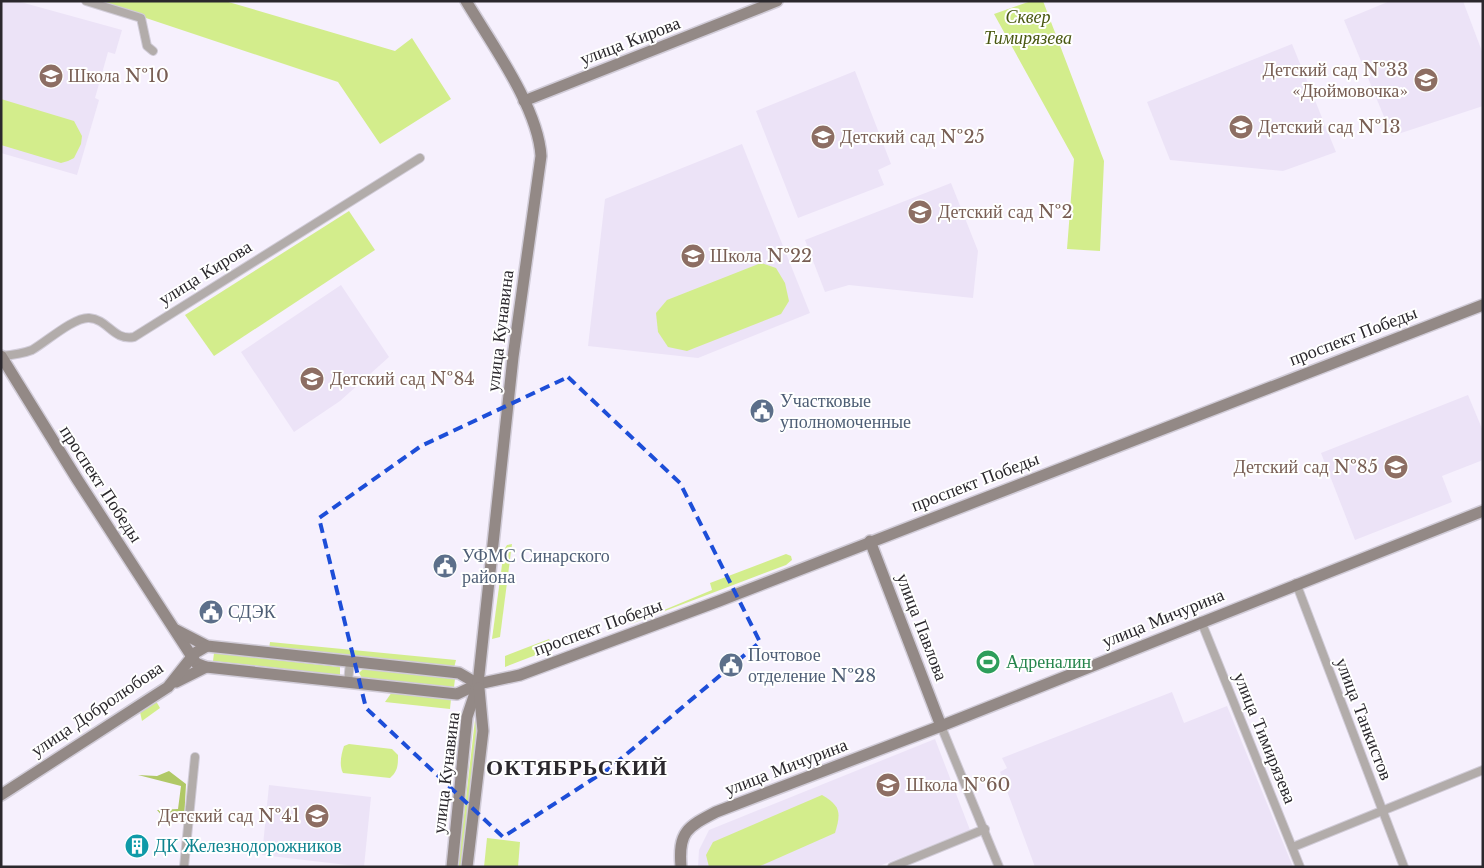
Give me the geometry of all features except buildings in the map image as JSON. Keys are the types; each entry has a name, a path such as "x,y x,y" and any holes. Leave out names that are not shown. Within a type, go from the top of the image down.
{"main road":[{"name":"улица Кунавина","path":"466,1 510,73 524,101 540,143 541,156 514,357 478,684 483,731 466,867"},
{"name":"улица Кирова","path":"524,101 777,1"},
{"name":"проспект Победы","path":"1,356 77,479 174,628 191,658 206,667 457,694 478,684 520,675 718,601 1483,305"},
{"name":"улица Мичурина","path":"681,867 679,848 689,826 716,812 942,726 1296,583 1482,514"},
{"name":"улица Павлова","path":"870,541 942,726"},
{"name":"проспект Победы","path":"174,628 207,646 459,673 478,684"},
{"name":"улица Добролюбова","path":"1,795 168,686 191,658 207,646"},
{"path":"168,686 206,667"},
{"name":"улица Кунавина","path":"452,867 467,716 478,684"}],"street":[{"path":"86,1 141,18 147,46 153,50"},
{"name":"улица Кирова","path":"1,356 32,350 78,320 89,318 101,321 117,336 125,338 134,336 420,158"},
{"name":"улица Танкистов","path":"1296,583 1404,867"},
{"name":"улица Тимирязева","path":"1201,621 1300,867"},
{"path":"348,683 350,661"},
{"path":"942,726 999,867"},
{"path":"184,867 195,757"},
{"path":"1292,847 1483,770"},
{"path":"892,867 985,829"}],"highlighted area":[{"path":"568,377 680,483 760,642 610,768 503,837 366,708 319,518 421,446"}],"shaded area":[{"name":"Школа №10","path":"1,1 17,1 122,30 115,54 108,52 95,98 99,100 77,175 1,153"},
{"name":"Детский сад №33 «Дюймовочка»","path":"1390,1 1463,1 1483,54 1483,106 1392,136 1344,20"},
{"name":"Детский сад №13","path":"1292,44 1336,152 1283,171 1170,160 1147,102"},
{"name":"Детский сад №25","path":"855,71 891,164 878,170 884,185 798,218 756,111"},
{"name":"Школа №22","path":"742,144 810,313 698,358 588,346 605,199"},
{"name":"Детский сад №2","path":"951,183 978,251 973,298 849,285 825,292 805,240"},
{"name":"Детский сад №84","path":"341,285 389,357 340,401 294,432 241,352"},
{"name":"Детский сад №85","path":"1468,395 1483,431 1483,460 1442,476 1452,502 1355,540 1321,453"},
{"path":"1172,692 1184,723 1227,706 1293,867 1035,867 1000,772 1007,768 1002,758"},
{"name":"Школа №60","path":"935,739 970,830 877,867 698,867 699,850 709,830"},
{"name":"Детский сад №41","path":"269,785 371,797 364,867 262,855"}],"green space":[{"path":"95,1 225,1 395,51 412,38 451,99 380,144 338,82"},
{"name":"Сквер Тимирязева","path":"1031,1 1043,1 1104,161 1100,251 1067,249 1074,159 994,14"},
{"path":"1,99 74,121 82,136 81,144 74,158 61,163 1,145"},
{"path":"349,211 375,250 214,356 185,315"},
{"path":"761,263 776,268 785,283 789,301 781,314 687,351 668,347 658,332 656,313 667,300"},
{"path":"512,544 500,637 492,639 504,550 507,545"},
{"path":"786,554 791,556 792,560 786,565 628,625 712,590 710,583"},
{"path":"549,639 554,648 505,667 505,656"},
{"path":"270,642 456,660 454,668 269,649"},
{"path":"214,653 340,667 340,675 213,661"},
{"path":"363,669 455,679 454,687 362,678 359,673"},
{"path":"392,692 451,699 450,709 385,702"},
{"path":"156,701 160,708 142,721 140,712"},
{"path":"475,720 478,720 462,867 458,867"},
{"path":"349,744 392,749 398,755 398,765 395,773 390,778 343,773 342,753 344,746"},
{"path":"169,771 186,784 184,820 163,817 157,810 178,809 181,786 138,775 157,776"},
{"path":"822,795 833,803 838,811 839,815 835,833 758,867 709,867 706,855 713,842"},
{"path":"487,838 520,842 518,867 484,867"}],"place":[{"name":"Школа №10","path":"51,76"},
{"name":"Детский сад №33 «Дюймовочка»","path":"1426,80"},
{"name":"Детский сад №13","path":"1241,127"},
{"name":"Детский сад №25","path":"823,137"},
{"name":"Детский сад №2","path":"920,212"},
{"name":"Школа №22","path":"693,256"},
{"name":"Детский сад №84","path":"312,379"},
{"name":"Участковые уполномоченные","path":"762,411"},
{"name":"Детский сад №85","path":"1396,467"},
{"name":"УФМС Синарского района","path":"445,566"},
{"name":"СДЭК","path":"211,612"},
{"name":"Адреналин","path":"988,662"},
{"name":"Почтовое отделение №28","path":"731,665"},
{"name":"Школа №60","path":"888,785"},
{"name":"Детский сад №41","path":"317,816"},
{"name":"ДК Железнодорожников","path":"137,846"}],"district":[{"name":"ОКТЯБРЬСКИЙ","path":"577,767"}]}
